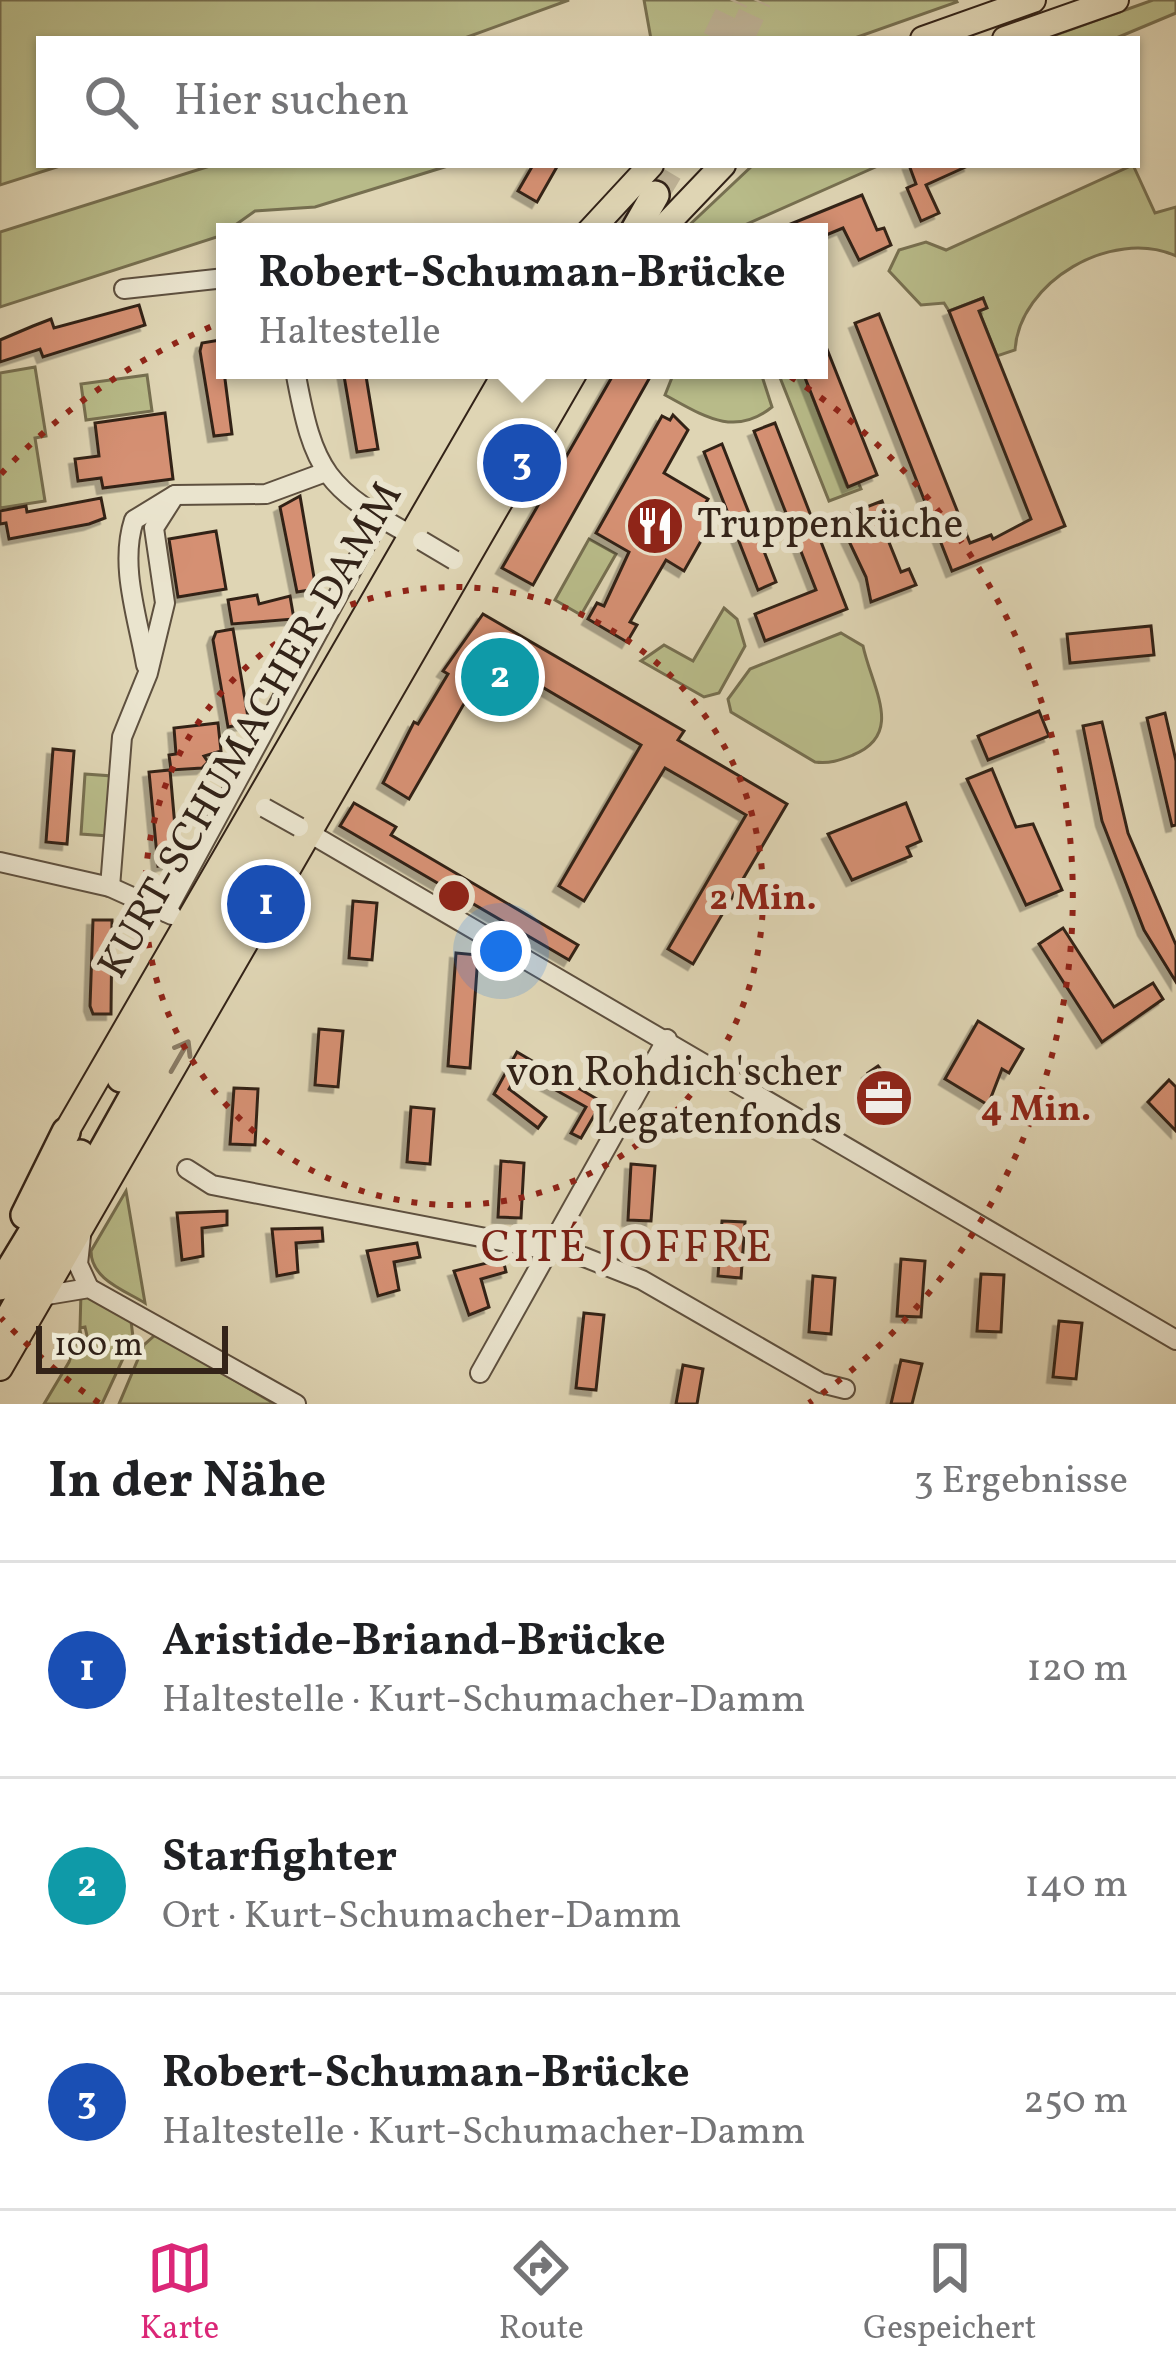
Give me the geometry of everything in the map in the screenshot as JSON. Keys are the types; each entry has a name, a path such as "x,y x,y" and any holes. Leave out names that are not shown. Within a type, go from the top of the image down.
{"highway":[{"path":"639,223 656,195"},
{"path":"0,1286 75,1163 283,790 526,379"},
{"path":"0,1335 197,982 548,379"},
{"path":"27,1236 24,1217 66,1132"}],"main road":[{"path":"931,36 1033,0"},
{"path":"1014,36 1116,0"},
{"path":"598,223 648,168"},
{"path":"668,223 720,168"},
{"name":"KURT-SCHUMACHER-DAMM","path":"66,1132 176,917 260,805 416,538 502,379"},
{"path":"0,1368 303,830 571,379"}],"street":[{"path":"124,289 216,279"},
{"path":"297,379 305,427 323,473 380,518 459,563"},
{"path":"148,673 127,544 134,520 175,495 236,499 301,485 323,473"},
{"path":"110,887 118,758 166,603 154,528 175,495"},
{"path":"0,862 110,887 176,917 380,518"},
{"path":"260,805 1176,1340"},
{"path":"480,1373 668,1040"},
{"path":"188,1168 212,1185 259,1196 551,1246 642,1280 821,1383 845,1390"},
{"path":"81,1231 76,1254 89,1288"},
{"path":"41,1296 89,1288 296,1404"}],"green space":[{"path":"0,0 569,0 470,36 36,36 36,168 54,168 0,185"},
{"path":"644,0 957,2 861,36 650,36"},
{"path":"1153,0 1176,0 1176,13 1121,36 1052,36"},
{"path":"203,168 441,168 315,207 255,211 238,223 216,223 216,237 0,307 0,232"},
{"path":"750,168 873,168 749,223 692,223"},
{"path":"1126,168 1134,168 1155,213 1176,207 1176,256 1151,249 1124,249 1073,267 1033,303 1020,325 1015,350 997,356 979,311 986,308 983,298 949,311 944,303 921,305 889,271 899,250 926,242 946,250"},
{"path":"35,367 46,436 35,438 45,501 0,508 0,373"},
{"path":"147,375 152,411 86,420 81,384"},
{"path":"671,379 763,379 772,407 758,416 731,422 705,416 665,395"},
{"path":"781,379 805,379 847,486 858,482 861,489 829,501"},
{"path":"589,539 616,554 581,615 555,600"},
{"path":"724,608 737,619 745,646 719,693 704,697 641,661 664,645 693,661"},
{"path":"841,633 863,646 878,693 881,722 869,746 839,760 815,762 731,712 728,699 750,669"},
{"path":"85,774 112,776 108,836 81,834"},
{"path":"126,1191 145,1303 110,1283 92,1261 91,1251"},
{"path":"81,1292 131,1321 133,1337 102,1404 44,1404 69,1362 80,1330 84,1350 90,1349 85,1327 80,1328"},
{"path":"154,1336 275,1404 119,1404 144,1345"}],"building":[{"path":"531,168 556,168 537,202 518,191"},
{"path":"910,168 963,168 926,185 939,213 921,221 907,188 916,184"},
{"path":"862,195 877,230 884,228 891,245 859,260 843,228 828,234 828,223 793,223"},
{"path":"983,298 987,308 979,311 1065,526 952,571 855,323 879,314 970,543 991,535 993,539 1031,519 949,311"},
{"path":"139,305 145,325 43,357 40,349 0,362 0,340 33,326 51,319 54,328"},
{"path":"216,341 216,379 225,379 232,434 214,436 202,343"},
{"path":"828,352 877,475 848,487 806,379 828,379"},
{"path":"345,379 366,379 378,449 357,452"},
{"path":"611,379 649,379 533,585 502,568"},
{"path":"165,413 173,479 103,488 101,478 78,481 75,459 99,456 95,423"},
{"name":"Truppenküche","path":"673,415 688,430 664,473 708,499 701,511 714,518 684,571 666,560 630,622 637,625 627,642 588,619 597,603 604,606 629,552 596,533 662,416 670,420"},
{"path":"775,423 847,609 765,641 755,614 816,590 754,431"},
{"path":"722,444 776,582 758,590 704,452"},
{"path":"300,496 316,589 297,592 280,507"},
{"path":"101,498 105,518 89,524 9,539 6,523 0,524 0,511 26,506 27,512"},
{"path":"882,501 888,517 880,520 901,572 909,569 916,585 871,602 866,577 838,518"},
{"path":"216,531 226,589 178,597 169,539"},
{"path":"257,595 259,604 290,596 294,619 232,624 228,600"},
{"path":"483,614 684,731 678,740 787,804 693,964 668,949 746,815 665,768 584,901 559,886 641,745 491,657 409,799 383,783 414,722 418,724 448,674 443,671"},
{"path":"1151,626 1154,655 1070,663 1067,634"},
{"path":"233,629 249,723 228,727 213,640 216,632"},
{"path":"1039,711 1049,736 988,760 978,736"},
{"path":"1165,713 1176,761 1176,825 1172,826 1147,718"},
{"path":"1102,722 1128,833 1176,945 1176,982 1144,930 1102,821 1083,726"},
{"path":"218,723 221,751 204,756 208,762 202,768 171,770 169,755 176,754 174,728"},
{"path":"53,749 74,751 67,844 46,842"},
{"path":"992,769 1016,827 1033,824 1062,890 1026,905 967,779"},
{"path":"170,770 178,861 158,866 149,772"},
{"path":"354,803 396,827 391,835 578,945 569,960 340,826"},
{"path":"906,803 921,841 907,847 911,856 852,880 828,834"},
{"path":"353,901 377,903 372,960 349,958"},
{"path":"93,920 112,920 111,1014 93,1014 90,1006"},
{"path":"1063,928 1114,1007 1153,983 1163,999 1102,1042 1039,944"},
{"path":"456,953 478,955 470,1068 448,1066"},
{"path":"978,1021 1023,1049 1009,1073 1002,1069 988,1105 945,1079"},
{"path":"319,1029 343,1031 338,1087 315,1085"},
{"path":"517,1052 602,1102 581,1138 571,1133 586,1107 520,1070 509,1089 546,1117 538,1128 494,1094"},
{"path":"878,1066 903,1098 883,1113 871,1096 879,1090 868,1073"},
{"path":"1169,1080 1176,1087 1176,1131 1148,1102"},
{"path":"234,1088 258,1089 255,1145 230,1144"},
{"path":"411,1107 434,1109 430,1164 407,1162"},
{"path":"501,1161 524,1163 521,1218 498,1217"},
{"path":"631,1164 655,1166 651,1221 628,1220"},
{"path":"227,1211 227,1225 202,1228 203,1256 182,1260 177,1213"},
{"path":"722,1221 745,1222 741,1278 718,1276"},
{"path":"322,1228 323,1241 296,1243 298,1272 277,1276 272,1229"},
{"path":"417,1243 420,1257 394,1262 399,1290 378,1296 367,1251"},
{"path":"503,1259 506,1272 481,1279 489,1307 469,1315 454,1271"},
{"path":"901,1259 925,1261 921,1317 897,1316"},
{"path":"981,1274 1004,1275 1001,1332 977,1331"},
{"path":"813,1276 835,1278 831,1334 809,1332"},
{"path":"584,1313 604,1315 596,1390 576,1388"},
{"path":"1059,1321 1082,1323 1076,1379 1053,1377"},
{"path":"901,1360 922,1364 912,1404 891,1404"},
{"path":"683,1365 703,1369 697,1404 676,1404"}],"tunnel":[{"path":"717,36 735,0"},
{"path":"741,36 758,0"},
{"path":"655,195 671,168"},
{"path":"615,223 633,190"}],"place":[{"name":"Robert-Schuman-Brücke","path":"522,463"},
{"name":"Truppenküche","path":"655,526"},
{"name":"Starfighter","path":"500,677"},
{"name":"Aristide-Briand-Brücke","path":"266,904"},
{"name":"von Rohdich'scher Legatenfonds","path":"884,1098"}],"district":[{"name":"CITÉ JOFFRE","path":"628,1249"}]}
